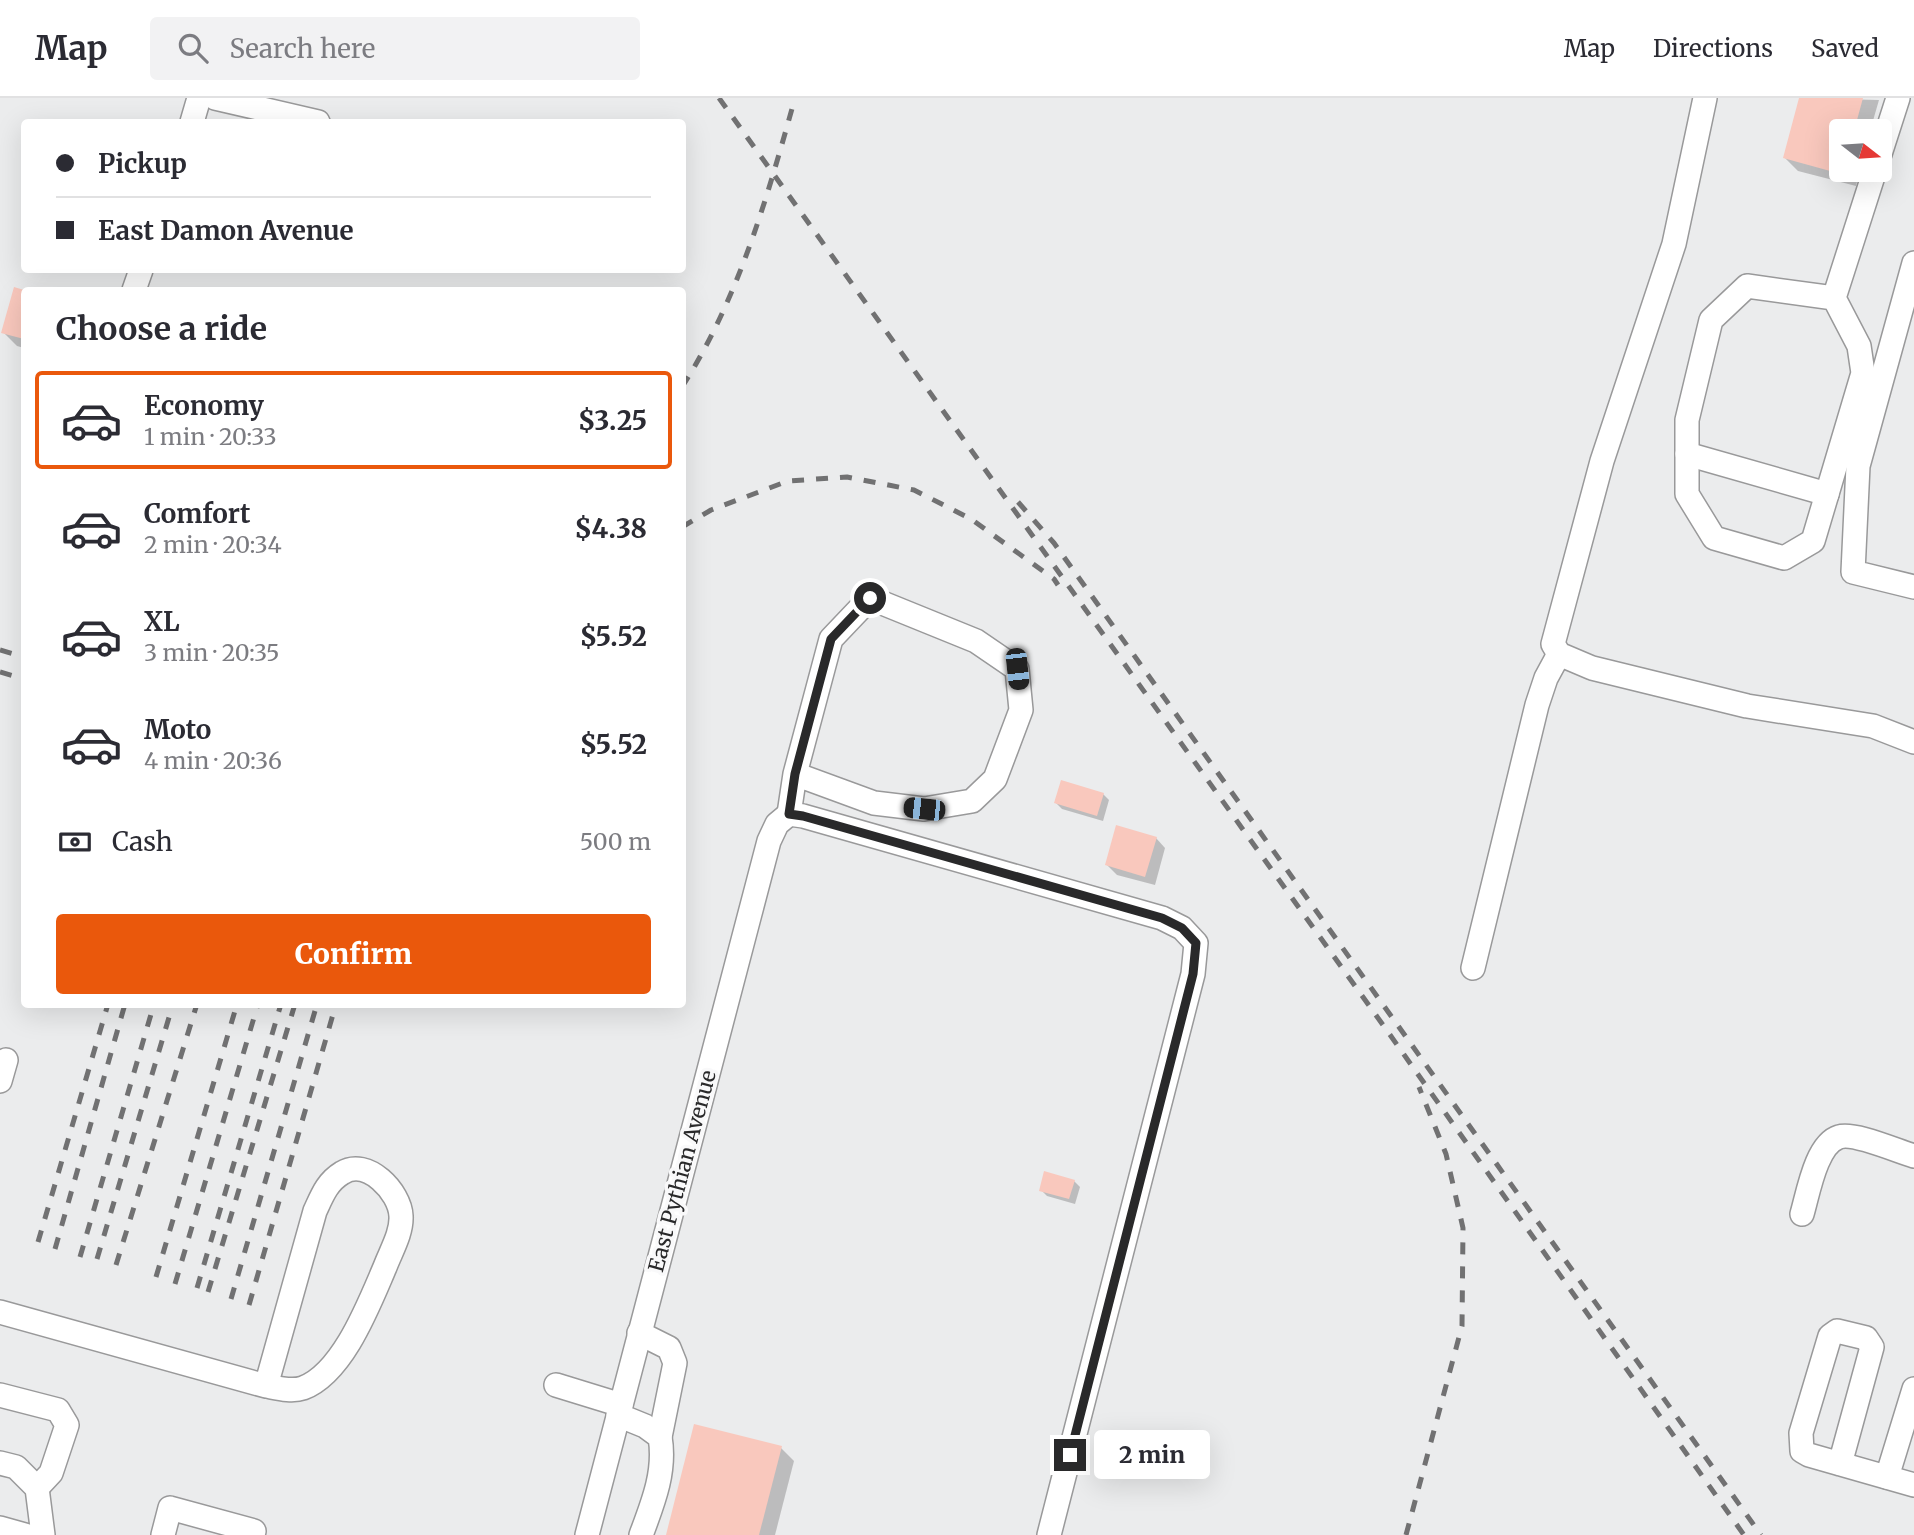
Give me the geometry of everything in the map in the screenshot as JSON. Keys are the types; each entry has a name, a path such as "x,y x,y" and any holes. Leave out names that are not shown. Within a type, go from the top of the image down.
{"street":[{"path":"215,98 304,119"},
{"path":"1705,98 1674,244 1602,461 1553,644 1559,654 1592,668 1747,706 1873,726 1914,742"},
{"path":"1891,119 1898,98"},
{"path":"1834,298 1747,286 1711,320 1687,420 1687,494 1714,538 1784,558 1813,541 1863,373 1859,346 1834,298 1871,182"},
{"path":"1914,262 1858,467 1853,572 1914,586"},
{"path":"1687,454 1827,494"},
{"path":"795,774 874,803 924,809 972,801 995,779 1021,710 1017,669 976,641 870,598 831,639 795,774 789,814 1162,918 1182,928 1196,943 1193,974 1049,1535"},
{"path":"1473,968 1537,705 1546,678 1559,654"},
{"name":"East Pythian Avenue","path":"587,1535 769,841 777,824 789,814"},
{"path":"1802,1214 1819,1156 1825,1146 1839,1137 1856,1138 1914,1156"},
{"path":"0,1311 266,1386 284,1390 302,1389 323,1375 342,1351 365,1312 397,1238 401,1217 397,1198 385,1182 373,1174 356,1169 343,1171 326,1186 315,1211 266,1386"},
{"path":"1840,1464 1872,1347 1866,1338 1837,1331 1830,1336 1801,1433 1802,1451 1809,1455 1840,1464 1887,1477 1914,1485"},
{"path":"639,1334 669,1348 675,1363 660,1437 663,1454 657,1491 641,1535"},
{"path":"556,1385 619,1410 660,1437"},
{"path":"1887,1477 1914,1389"},
{"path":"0,1395 58,1410 67,1425 51,1473 37,1488"},
{"path":"0,1464 16,1467 37,1488 43,1535"},
{"path":"163,1535 170,1508 254,1531 253,1535"},
{"path":"0,1528 25,1535"}],"building":[{"path":"1799,98 1863,98 1857,119 1829,119 1829,171 1783,158"},
{"path":"14,287 21,289 21,338 1,333"},
{"path":"1061,780 1104,793 1097,816 1054,803"},
{"path":"1116,825 1157,837 1145,877 1105,865"},
{"path":"1044,1171 1075,1180 1069,1199 1039,1191"},
{"path":"694,1424 782,1446 759,1535 666,1535"}],"railway":[{"path":"719,98 1388,1032 1744,1535"},
{"path":"686,380 720,318 749,247 795,98"},
{"path":"686,525 711,510 788,481 847,477 914,490 971,519 1054,579 1058,585"},
{"path":"1018,502 1054,543 1761,1535"},
{"path":"0,650 21,656"},
{"path":"0,672 21,678"},
{"path":"38,1242 107,1008"},
{"path":"55,1249 124,1008"},
{"path":"80,1257 153,1008"},
{"path":"97,1259 172,1008"},
{"path":"116,1265 196,1008"},
{"path":"156,1277 236,1008"},
{"path":"175,1284 257,1008"},
{"path":"197,1288 280,1008"},
{"path":"208,1292 294,1008"},
{"path":"231,1299 316,1008"},
{"path":"249,1305 335,1008"},
{"path":"1406,1535 1462,1326 1463,1228 1446,1154 1419,1087"}],"route":[{"path":"870,598 831,639 795,774 789,814 1162,918 1182,928 1196,943 1193,974 1070,1455"}]}
